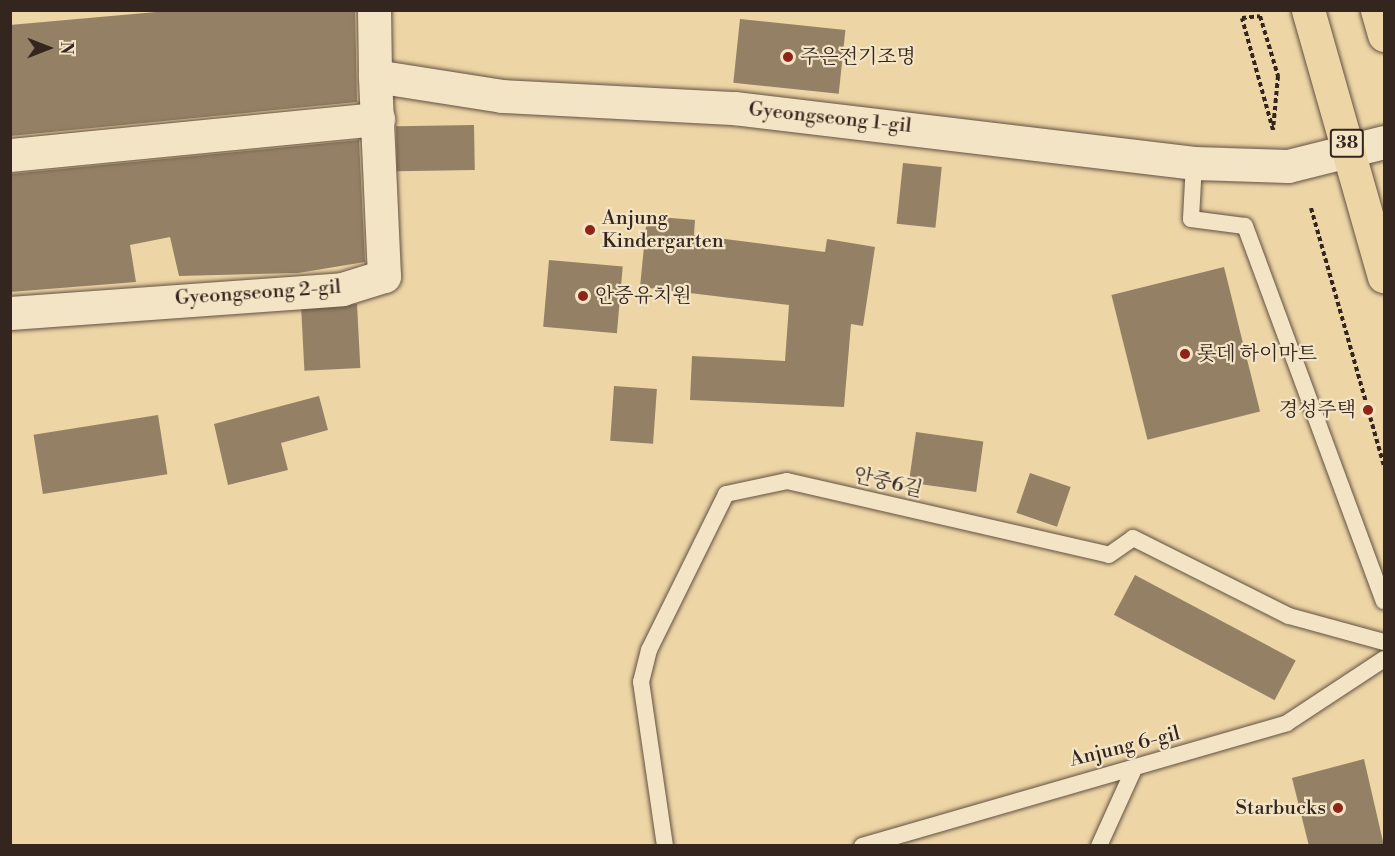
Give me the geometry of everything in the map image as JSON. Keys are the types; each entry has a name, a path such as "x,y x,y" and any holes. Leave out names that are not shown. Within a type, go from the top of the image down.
{"main road":[{"name":"38","path":"1308,10 1384,276"},
{"path":"1377,10 1384,35"}],"street":[{"path":"374,10 375,76"},
{"name":"Gyeongseong 2-gil","path":"10,313 342,289 384,276 375,76"},
{"name":"Gyeongseong 1-gil","path":"375,76 502,96 734,108 1194,163 1288,166 1349,153 1384,142"},
{"path":"10,155 378,119"}],"lane":[{"path":"1194,163 1191,219 1245,226 1384,602"},
{"name":"안중6길","path":"665,846 641,682 649,650 726,494 787,482 1109,555 1133,538 1288,616 1384,642"},
{"name":"Anjung 6-gil","path":"862,846 1058,785 1133,771 1287,723 1384,659"},
{"path":"1099,846 1133,771"}],"path":[{"path":"1260,13 1278,76 1273,130 1242,18 1260,13"},
{"path":"1311,208 1384,466"}],"building":[{"path":"355,10 357,102 10,136 10,25 167,11"},
{"name":"주은전기조명","path":"740,19 845,30 839,94 733,83"},
{"path":"474,125 475,170 397,171 396,126"},
{"path":"359,140 365,262 298,273 179,276 170,237 130,245 136,282 10,292 10,174"},
{"path":"903,163 942,167 935,228 897,224"},
{"path":"647,216 695,220 694,235 825,252 827,239 875,247 863,326 851,324 844,407 690,400 692,356 785,361 789,305 640,287"},
{"name":"안중유치원","path":"549,260 623,266 617,333 543,327"},
{"name":"롯데 하이마트","path":"1224,267 1260,412 1147,440 1111,295"},
{"path":"357,304 360,368 304,371 301,307"},
{"path":"614,386 657,389 653,444 610,441"},
{"path":"319,396 328,430 281,443 288,470 228,485 214,424"},
{"path":"158,415 167,474 43,494 34,435"},
{"path":"916,432 983,441 976,492 909,483"},
{"path":"1030,473 1071,487 1057,527 1016,513"},
{"path":"1135,575 1296,660 1275,700 1114,615"},
{"name":"Starbucks","path":"1364,759 1384,846 1309,846 1292,778"}],"place":[{"name":"주은전기조명","path":"788,57"},
{"name":"Anjung Kindergarten","path":"590,230"},
{"name":"안중유치원","path":"583,296"},
{"name":"롯데 하이마트","path":"1185,354"},
{"name":"경성주택","path":"1368,410"},
{"name":"Starbucks","path":"1338,808"}]}
